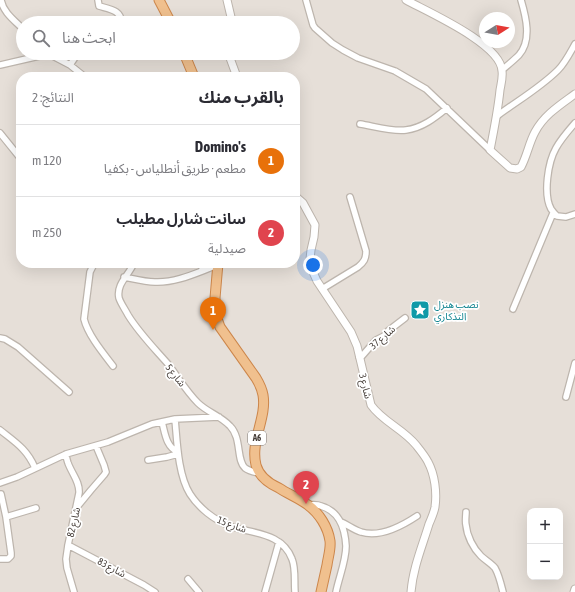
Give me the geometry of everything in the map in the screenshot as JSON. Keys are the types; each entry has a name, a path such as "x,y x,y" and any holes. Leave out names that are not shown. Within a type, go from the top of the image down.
{"highway":[{"path":"159,0 167,16"},
{"path":"187,60 192,72"},
{"name":"A6","path":"218,268 215,298 216,316 220,327 261,386 263,395 263,407 255,454 259,473"},
{"path":"259,473 264,479 273,485 308,505 324,522 330,541 330,548 321,592"}],"street":[{"path":"1,0 2,6 16,22"},
{"path":"98,0 100,6 109,8 120,16"},
{"path":"227,0 231,16"},
{"path":"306,0 313,25 332,43 358,58 395,71 426,89 510,168 519,168 523,163 534,133 541,122 575,94"},
{"path":"406,0 460,28 485,46 499,60 502,70 497,116 490,150"},
{"path":"502,70 519,54 526,41 527,34 524,10 521,0"},
{"path":"497,116 538,87 558,70 575,44"},
{"path":"0,65 22,60"},
{"path":"60,60 80,72"},
{"path":"70,65 73,60"},
{"path":"231,60 235,72"},
{"path":"360,124 406,130 426,123 447,108"},
{"path":"575,123 556,147 548,174 547,191 549,205 553,213 561,218 566,218 575,214"},
{"path":"0,133 16,153"},
{"path":"322,289 358,267 366,259 366,251 350,197"},
{"name":"شارع 3","path":"300,200 303,203 314,225 314,237 310,259 313,272 322,289 351,332 357,346 371,404 375,411 404,433 415,444 429,463 436,488 435,507 416,565 411,592"},
{"path":"513,309 553,213"},
{"path":"92,268 90,272 84,319 90,333 113,366"},
{"name":"شارع 5","path":"131,268 121,283 119,298 134,324 198,402 230,426 235,433 242,464 249,470 259,473"},
{"path":"124,277 161,282 173,280 208,268"},
{"name":"شارع 37","path":"359,356 362,356 376,340 384,336 405,318"},
{"path":"0,338 5,339 18,347 69,392"},
{"path":"566,398 575,363"},
{"path":"0,483 17,477 66,454 108,442 152,424 175,419 219,417"},
{"name":"شارع 15","path":"175,419 178,453 189,492 213,518 231,526 265,534 279,542 292,559 295,592"},
{"path":"162,422 169,444 172,449 178,453"},
{"path":"0,430 28,454 35,468"},
{"path":"77,507 106,472 106,468 96,446"},
{"path":"148,460 167,457 178,453"},
{"name":"شارع 82","path":"66,454 67,462 78,482 79,488 77,507 66,559 74,592"},
{"path":"0,559 8,559 11,556 6,517 1,494"},
{"path":"308,505 320,505 327,508 335,514 341,522 346,546 342,571 336,592"},
{"path":"6,517 36,508"},
{"path":"466,512 468,537 475,550 481,557 491,563 496,569 503,592"},
{"path":"341,522 360,532 379,533 402,525 417,516"},
{"path":"265,592 279,542"},
{"name":"شارع 83","path":"68,544 155,592"},
{"path":"188,579 199,592"}],"shaded area":[{"path":"0,0 575,0 575,592 0,592"}],"place":[{"name":"نصب هنزل التذكاري","path":"420,310"},
{"name":"Domino's","path":"213,330"},
{"name":"سانت شارل مطيلب","path":"306,504"}]}
